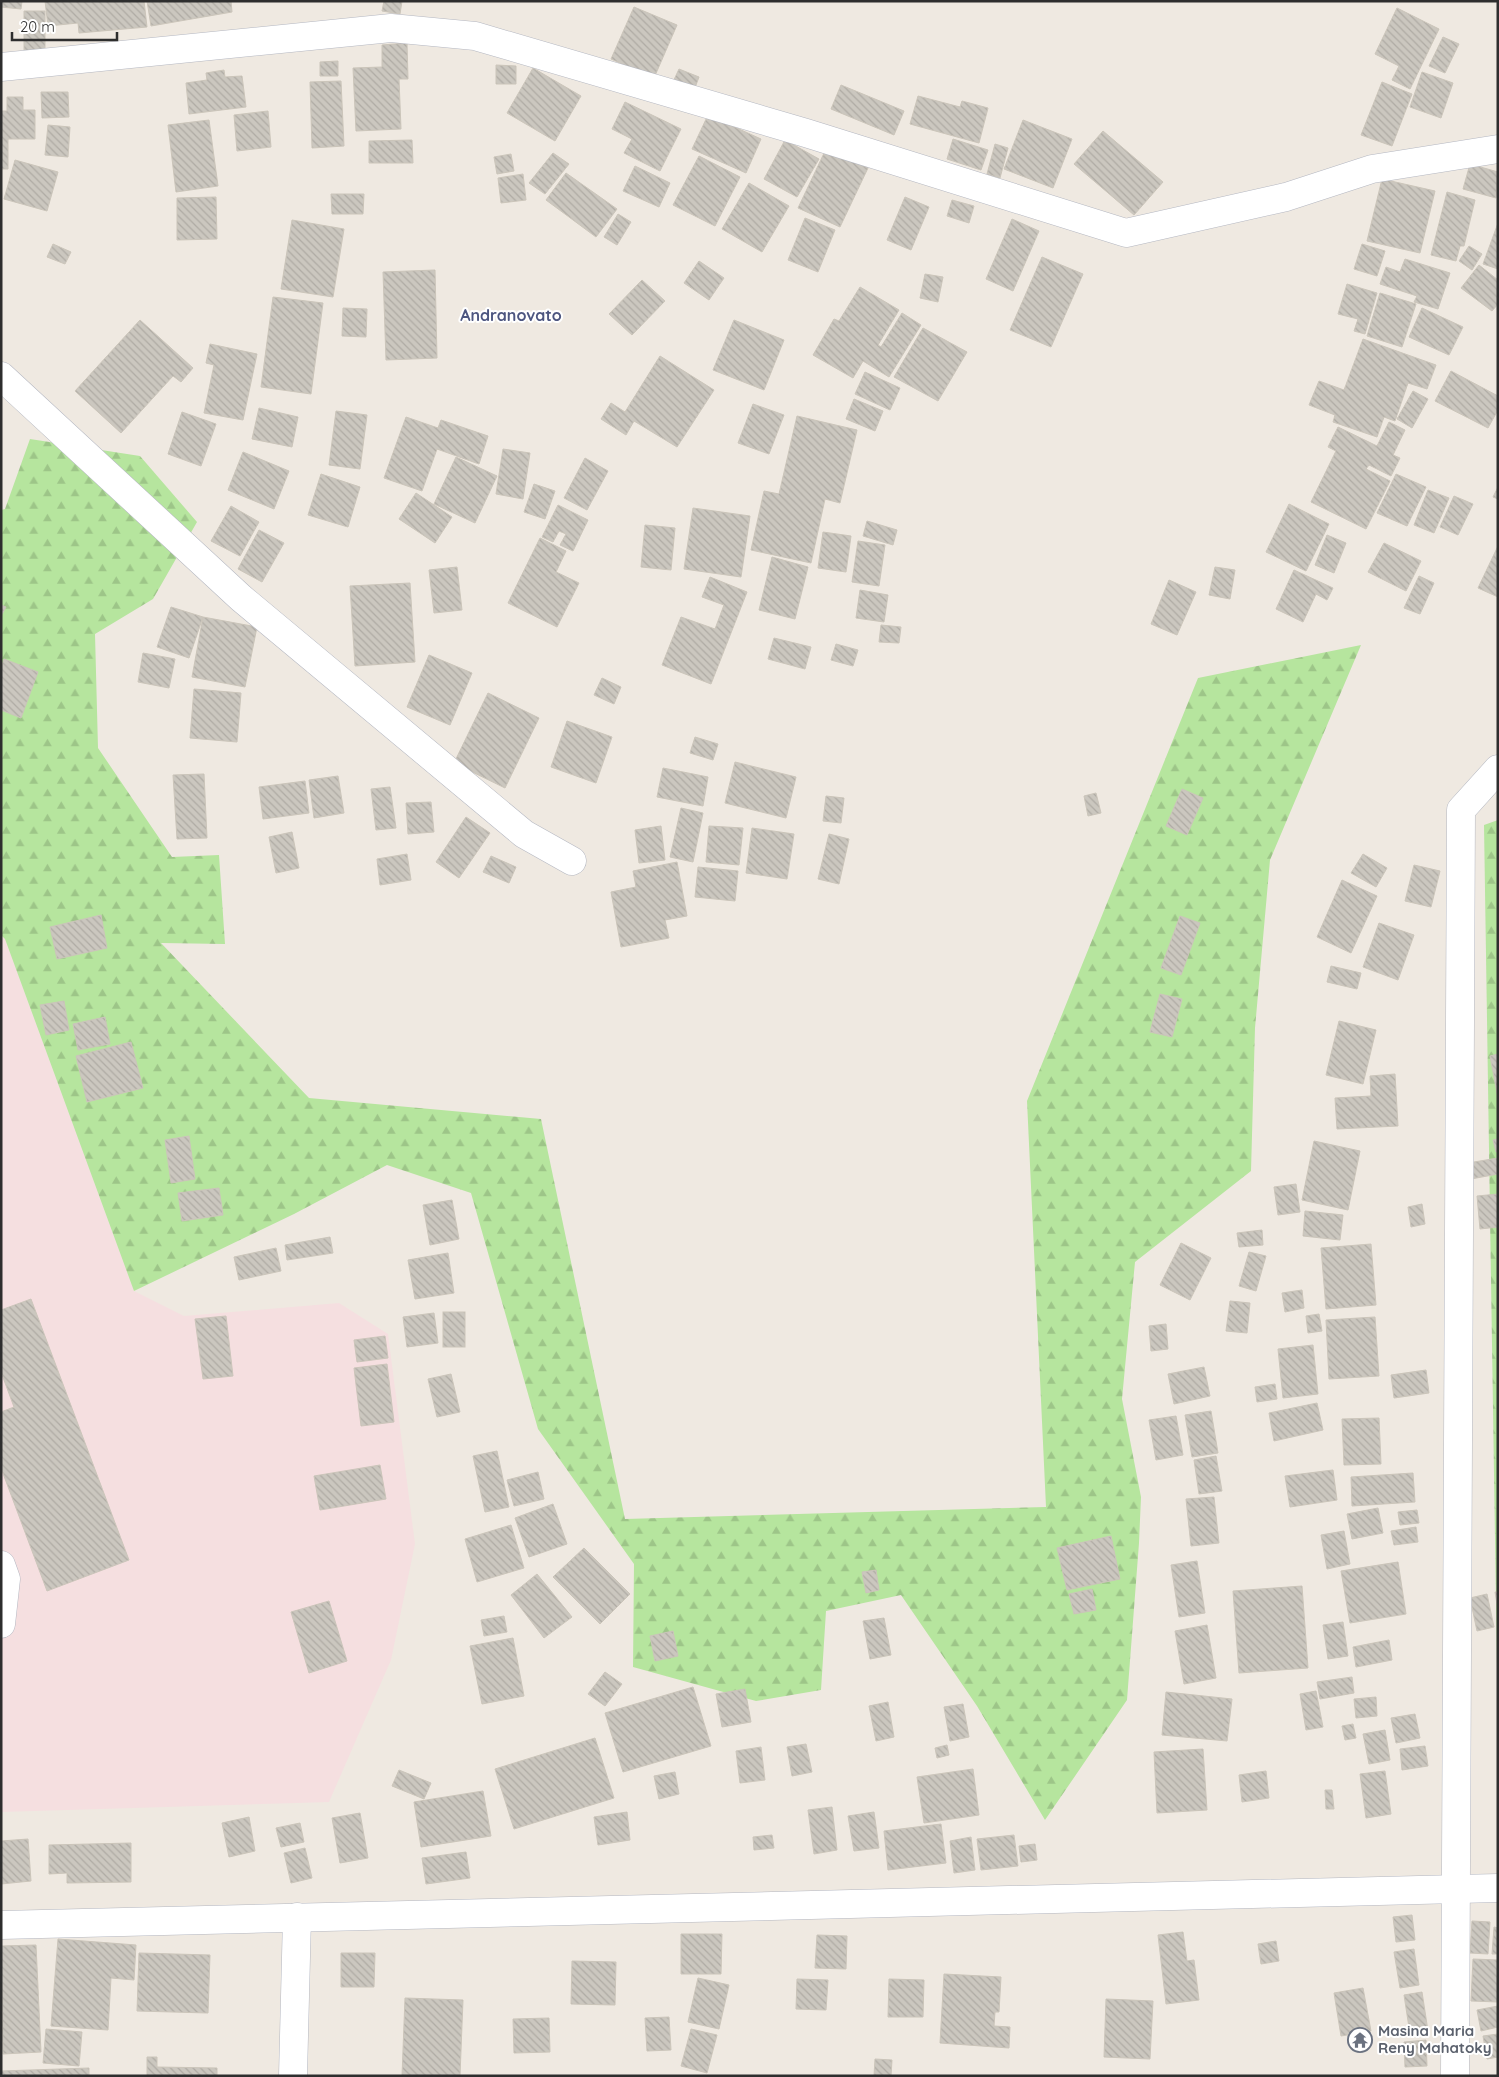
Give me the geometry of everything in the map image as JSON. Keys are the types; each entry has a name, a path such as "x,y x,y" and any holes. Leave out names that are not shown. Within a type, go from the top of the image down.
{"street":[{"path":"1,67 391,28 475,36 796,130 1126,233 1286,197 1372,169 1498,149"},
{"path":"1,376 241,598 524,834 572,861"},
{"path":"1455,2076 1461,810 1498,769"},
{"path":"1,1565 6,1579 1,1624"},
{"path":"1,1925 1498,1888"},
{"path":"293,2076 297,1917"}],"shaded area":[{"path":"1,935 5,939 134,1291 184,1316 339,1303 388,1334 415,1544 391,1660 329,1802 1,1812"}],"green space":[{"path":"30,439 140,456 197,522 153,599 95,634 98,748 172,857 219,855 225,944 161,943 309,1098 541,1119 625,1519 1046,1507 1027,1101 1198,678 1361,645 1270,860 1255,1028 1251,1171 1135,1262 1122,1399 1141,1497 1127,1700 1045,1820 977,1706 901,1595 826,1611 821,1690 756,1701 633,1667 634,1564 538,1429 471,1193 387,1165 294,1214 134,1291 5,939 1,935 1,510 5,509"},
{"path":"1498,820 1498,1733 1484,825"}],"building":[{"path":"1,1 22,1 21,9 1,7"},
{"path":"45,1 144,1 147,27 79,33 78,23 48,26"},
{"path":"147,1 231,1 232,12 151,26"},
{"path":"384,1 402,1 400,14 382,11"},
{"path":"634,7 677,25 654,78 611,59"},
{"path":"1397,8 1439,29 1410,89 1392,80 1399,66 1375,54"},
{"path":"24,11 45,11 45,52 24,51"},
{"path":"1443,37 1459,44 1445,73 1429,66"},
{"path":"407,43 408,79 399,79 401,129 356,131 353,68 382,67 382,45"},
{"path":"338,61 338,76 320,76 320,62"},
{"path":"496,65 516,66 516,84 496,84"},
{"path":"533,68 581,96 555,141 507,113"},
{"path":"679,69 699,77 693,93 672,84"},
{"path":"224,70 225,77 242,76 246,107 189,114 186,83 207,80 206,73"},
{"path":"1422,72 1453,83 1441,118 1410,107"},
{"path":"341,81 344,146 312,148 310,82"},
{"path":"1382,82 1412,94 1392,146 1361,135"},
{"path":"841,85 904,111 894,135 831,109"},
{"path":"41,92 68,92 69,117 42,118"},
{"path":"918,96 960,107 962,101 988,108 979,143 910,124"},
{"path":"7,97 23,97 23,110 35,110 35,139 8,139 8,169 1,169 1,111 7,111"},
{"path":"625,102 681,129 660,171 624,153 632,139 612,129"},
{"path":"268,111 271,147 237,151 234,115"},
{"path":"708,115 761,139 746,173 692,149"},
{"path":"209,120 218,186 176,192 168,125"},
{"path":"1023,120 1072,139 1053,188 1004,169"},
{"path":"48,125 70,127 68,157 45,155"},
{"path":"1103,131 1163,182 1134,215 1074,164"},
{"path":"953,139 988,150 981,170 947,159"},
{"path":"412,140 413,163 369,163 369,141"},
{"path":"785,140 819,159 797,197 764,179"},
{"path":"995,144 1008,148 1000,178 987,174"},
{"path":"826,149 868,168 840,227 798,208"},
{"path":"553,153 569,164 545,194 529,183"},
{"path":"511,154 514,171 497,174 494,157"},
{"path":"699,156 740,177 715,226 673,205"},
{"path":"15,160 58,172 47,211 4,199"},
{"path":"1470,164 1498,172 1496,198 1463,189"},
{"path":"635,166 670,183 659,207 623,191"},
{"path":"566,173 617,209 596,237 546,200"},
{"path":"523,174 526,200 501,203 498,178"},
{"path":"1382,179 1435,191 1420,253 1367,241"},
{"path":"749,183 789,206 762,252 722,229"},
{"path":"1447,192 1475,200 1464,246 1460,246 1456,261 1431,255"},
{"path":"331,194 364,194 363,214 332,214"},
{"path":"216,197 217,239 177,240 177,198"},
{"path":"905,197 929,207 911,250 887,240"},
{"path":"952,200 974,206 969,223 947,216"},
{"path":"618,214 631,222 617,245 604,237"},
{"path":"805,218 835,230 818,272 788,260"},
{"path":"1012,219 1039,231 1013,291 986,279"},
{"path":"292,220 344,229 333,297 281,289"},
{"path":"1498,223 1498,269 1483,264"},
{"path":"53,244 71,252 65,264 47,257"},
{"path":"1362,244 1385,251 1377,276 1354,269"},
{"path":"1469,246 1482,254 1472,270 1459,261"},
{"path":"1042,257 1083,274 1051,347 1010,330"},
{"path":"1405,259 1450,273 1438,309 1414,302 1417,296 1380,284 1386,267 1400,272"},
{"path":"699,261 724,278 709,300 684,283"},
{"path":"1479,265 1498,280 1498,304 1492,311 1461,288"},
{"path":"435,270 437,358 386,360 383,272"},
{"path":"925,274 943,277 938,302 920,298"},
{"path":"642,280 665,301 632,335 609,314"},
{"path":"1347,284 1377,293 1365,334 1354,331 1358,319 1338,314"},
{"path":"860,287 899,310 878,345 881,347 902,313 921,325 889,377 863,361 853,378 813,355 834,319 839,321"},
{"path":"1380,293 1416,304 1402,347 1367,336"},
{"path":"273,297 323,303 311,394 261,387"},
{"path":"343,308 367,309 366,337 342,336"},
{"path":"1422,308 1463,327 1449,355 1409,337"},
{"path":"140,320 193,368 181,382 173,376 121,433 75,391"},
{"path":"734,320 784,340 764,390 713,370"},
{"path":"923,328 967,352 938,401 894,377"},
{"path":"1363,339 1436,365 1427,389 1408,383 1395,421 1384,417 1377,437 1333,422 1335,415 1309,405 1319,381 1344,390"},
{"path":"210,344 257,354 243,420 204,413 214,365 206,363"},
{"path":"660,356 714,390 677,447 634,421 626,435 601,419 611,403 625,412"},
{"path":"1451,371 1498,396 1498,410 1488,428 1435,401"},
{"path":"865,372 900,388 890,410 855,394"},
{"path":"1413,391 1428,399 1412,428 1397,419"},
{"path":"854,399 883,411 875,431 846,419"},
{"path":"753,404 784,415 769,454 738,443"},
{"path":"259,408 298,417 292,447 252,439"},
{"path":"336,411 367,415 360,469 329,465"},
{"path":"182,412 216,424 201,466 168,454"},
{"path":"797,416 857,430 840,503 825,499 811,563 751,550 764,491 779,494"},
{"path":"406,417 438,428 441,420 488,436 479,464 437,449 422,491 384,478"},
{"path":"1389,422 1405,430 1393,455 1400,458 1391,476 1369,465 1366,469 1390,481 1366,529 1311,502 1336,451 1328,447 1338,427 1377,446"},
{"path":"503,449 530,453 523,499 496,494"},
{"path":"243,452 289,471 274,509 228,490"},
{"path":"456,457 497,476 475,523 434,504"},
{"path":"585,458 608,471 587,510 564,498"},
{"path":"321,474 360,487 348,527 308,515"},
{"path":"1396,474 1426,487 1407,526 1377,513"},
{"path":"534,484 555,491 545,519 524,512"},
{"path":"1498,487 1498,499 1493,497"},
{"path":"1428,490 1449,498 1434,533 1414,525"},
{"path":"416,493 452,517 435,543 399,519"},
{"path":"1454,496 1473,504 1458,535 1440,527"},
{"path":"1289,504 1329,524 1306,571 1266,552"},
{"path":"558,505 588,520 573,551 560,545 566,534 559,531 553,542 542,537"},
{"path":"231,506 259,522 240,556 211,541"},
{"path":"693,508 750,516 741,577 684,569"},
{"path":"867,521 897,530 893,545 863,536"},
{"path":"645,525 675,528 671,570 641,567"},
{"path":"259,530 284,543 262,582 238,569"},
{"path":"823,532 851,536 846,572 818,568"},
{"path":"1327,535 1346,543 1334,573 1315,565"},
{"path":"540,538 566,551 556,572 579,583 557,627 508,603"},
{"path":"858,541 885,545 879,586 852,582"},
{"path":"1384,543 1421,561 1406,591 1368,572"},
{"path":"1498,546 1498,597 1478,588"},
{"path":"772,557 808,567 795,619 759,610"},
{"path":"457,567 462,610 434,613 429,570"},
{"path":"1215,567 1235,570 1230,599 1209,595"},
{"path":"1294,570 1333,588 1327,600 1316,594 1303,622 1276,609"},
{"path":"1419,576 1434,583 1420,614 1404,608"},
{"path":"710,577 747,592 711,684 662,665 681,617 715,629 724,605 702,597"},
{"path":"1169,580 1196,592 1177,635 1151,624"},
{"path":"410,583 415,662 355,666 350,586"},
{"path":"860,590 888,595 884,622 856,618"},
{"path":"1,605 6,607 1,616"},
{"path":"171,607 203,617 189,658 157,647"},
{"path":"203,617 257,627 245,687 192,677"},
{"path":"881,625 901,627 899,643 879,642"},
{"path":"774,638 811,647 805,669 768,659"},
{"path":"836,644 858,650 853,666 831,660"},
{"path":"143,653 175,659 169,688 138,682"},
{"path":"429,655 472,673 450,725 407,707"},
{"path":"4,659 38,672 21,718 1,710 1,668"},
{"path":"602,678 621,687 614,704 594,695"},
{"path":"194,689 241,693 237,742 190,738"},
{"path":"488,693 539,718 505,788 454,763"},
{"path":"567,721 612,737 596,783 551,767"},
{"path":"695,737 718,744 713,760 690,753"},
{"path":"735,762 796,777 786,818 725,803"},
{"path":"663,768 708,777 703,806 657,797"},
{"path":"204,774 207,838 177,839 173,775"},
{"path":"338,776 344,813 314,818 309,780"},
{"path":"305,781 309,813 263,819 259,787"},
{"path":"390,787 396,828 376,830 371,789"},
{"path":"1182,789 1203,798 1187,835 1166,826"},
{"path":"1096,793 1101,813 1088,816 1084,796"},
{"path":"826,796 844,798 841,823 823,821"},
{"path":"431,802 434,832 408,834 406,803"},
{"path":"681,808 703,813 693,862 670,857"},
{"path":"466,817 490,833 459,878 436,862"},
{"path":"661,826 665,860 639,863 635,830"},
{"path":"709,826 743,828 739,865 706,862"},
{"path":"752,828 794,834 787,879 746,873"},
{"path":"292,832 299,868 276,873 269,837"},
{"path":"829,834 849,839 839,884 818,879"},
{"path":"407,854 411,880 380,885 377,859"},
{"path":"1363,854 1387,868 1376,887 1351,873"},
{"path":"491,856 516,867 509,883 483,872"},
{"path":"677,862 687,916 665,920 669,938 621,947 611,892 636,887 633,871"},
{"path":"1414,865 1440,871 1431,907 1405,901"},
{"path":"698,867 738,871 735,901 695,897"},
{"path":"1342,880 1377,896 1351,953 1317,937"},
{"path":"101,915 107,948 57,959 50,927"},
{"path":"1180,916 1200,923 1181,975 1161,968"},
{"path":"1379,923 1414,935 1398,980 1363,967"},
{"path":"1331,966 1361,973 1357,989 1327,982"},
{"path":"1160,994 1182,999 1172,1037 1150,1032"},
{"path":"64,1001 69,1030 46,1035 40,1005"},
{"path":"105,1017 110,1044 78,1050 73,1024"},
{"path":"1339,1021 1376,1030 1363,1084 1326,1075"},
{"path":"131,1042 143,1088 87,1102 76,1056"},
{"path":"1498,1054 1498,1098 1490,1056"},
{"path":"1395,1074 1398,1126 1337,1129 1335,1098 1371,1096 1370,1076"},
{"path":"189,1136 195,1179 171,1183 165,1140"},
{"path":"1498,1139 1498,1152 1496,1152 1493,1140"},
{"path":"1314,1141 1360,1151 1348,1210 1302,1200"},
{"path":"1498,1158 1498,1174 1471,1179 1468,1163"},
{"path":"1296,1184 1300,1212 1278,1215 1274,1187"},
{"path":"219,1188 223,1215 182,1221 178,1193"},
{"path":"1498,1194 1498,1227 1480,1229 1477,1196"},
{"path":"452,1200 459,1239 430,1245 423,1205"},
{"path":"1422,1204 1425,1224 1411,1227 1408,1207"},
{"path":"1305,1211 1343,1215 1340,1240 1303,1236"},
{"path":"1262,1230 1263,1245 1239,1247 1237,1233"},
{"path":"330,1237 333,1253 287,1260 285,1245"},
{"path":"1181,1243 1211,1258 1190,1300 1160,1285"},
{"path":"1371,1244 1376,1305 1326,1309 1321,1248"},
{"path":"276,1248 281,1271 239,1280 234,1257"},
{"path":"1249,1252 1266,1256 1256,1291 1239,1286"},
{"path":"448,1253 454,1293 415,1299 408,1260"},
{"path":"1302,1290 1304,1308 1285,1312 1282,1293"},
{"path":"31,1299 129,1560 47,1591 1,1468 1,1412 14,1407 1,1372 1,1310"},
{"path":"1230,1301 1250,1303 1247,1333 1226,1331"},
{"path":"443,1312 465,1312 465,1347 443,1347"},
{"path":"434,1313 438,1343 407,1347 403,1317"},
{"path":"1319,1314 1322,1331 1308,1333 1306,1316"},
{"path":"226,1316 233,1376 203,1379 195,1319"},
{"path":"1375,1317 1379,1376 1329,1379 1326,1320"},
{"path":"1166,1324 1168,1349 1151,1351 1149,1326"},
{"path":"385,1336 388,1358 357,1362 354,1340"},
{"path":"1313,1345 1318,1394 1283,1398 1278,1349"},
{"path":"387,1364 394,1422 361,1426 354,1368"},
{"path":"1204,1367 1210,1396 1174,1404 1168,1374"},
{"path":"1426,1370 1429,1393 1394,1398 1391,1375"},
{"path":"451,1374 460,1412 437,1417 428,1379"},
{"path":"1275,1384 1277,1399 1257,1402 1255,1387"},
{"path":"1317,1403 1323,1430 1274,1441 1269,1413"},
{"path":"1211,1411 1218,1453 1192,1457 1185,1415"},
{"path":"1176,1416 1183,1455 1156,1460 1149,1420"},
{"path":"1379,1418 1381,1464 1344,1465 1342,1419"},
{"path":"497,1451 509,1507 485,1512 473,1456"},
{"path":"1216,1456 1222,1491 1199,1494 1194,1460"},
{"path":"380,1465 386,1499 320,1510 314,1476"},
{"path":"1333,1470 1337,1500 1290,1507 1285,1476"},
{"path":"538,1472 544,1499 514,1506 507,1480"},
{"path":"1413,1473 1415,1502 1352,1506 1351,1477"},
{"path":"1214,1497 1219,1543 1191,1546 1186,1499"},
{"path":"553,1504 567,1544 529,1557 515,1518"},
{"path":"1378,1508 1383,1533 1352,1539 1347,1514"},
{"path":"1417,1510 1419,1523 1400,1525 1398,1512"},
{"path":"511,1525 524,1568 477,1582 465,1539"},
{"path":"1416,1527 1418,1542 1394,1545 1391,1531"},
{"path":"1344,1531 1350,1564 1327,1569 1321,1535"},
{"path":"1111,1536 1120,1579 1067,1590 1057,1548"},
{"path":"584,1548 630,1594 600,1624 553,1577"},
{"path":"1197,1561 1205,1613 1179,1617 1171,1565"},
{"path":"1398,1562 1406,1614 1350,1623 1341,1571"},
{"path":"876,1570 879,1590 866,1593 862,1572"},
{"path":"537,1574 572,1617 544,1638 511,1595"},
{"path":"1302,1586 1308,1668 1239,1673 1233,1591"},
{"path":"1092,1589 1096,1610 1074,1614 1069,1594"},
{"path":"1495,1592 1498,1592 1498,1610"},
{"path":"1487,1594 1494,1627 1477,1631 1470,1598"},
{"path":"329,1601 347,1661 309,1673 291,1612"},
{"path":"504,1616 507,1632 484,1636 481,1620"},
{"path":"884,1618 891,1655 870,1659 863,1621"},
{"path":"1343,1622 1348,1656 1328,1659 1323,1625"},
{"path":"1207,1625 1216,1678 1184,1684 1175,1631"},
{"path":"673,1631 678,1656 655,1661 650,1636"},
{"path":"513,1638 524,1696 482,1704 470,1646"},
{"path":"1389,1640 1392,1660 1356,1667 1353,1647"},
{"path":"605,1672 622,1684 605,1706 588,1694"},
{"path":"1352,1677 1354,1693 1320,1699 1317,1682"},
{"path":"693,1687 711,1746 623,1772 605,1713"},
{"path":"745,1689 751,1722 722,1727 716,1694"},
{"path":"1316,1691 1323,1727 1306,1730 1300,1694"},
{"path":"1166,1692 1232,1699 1227,1741 1162,1735"},
{"path":"1376,1697 1377,1716 1356,1718 1354,1699"},
{"path":"888,1702 894,1737 876,1741 869,1706"},
{"path":"963,1704 969,1737 950,1741 944,1707"},
{"path":"1415,1714 1420,1738 1396,1743 1391,1718"},
{"path":"1353,1724 1356,1738 1345,1740 1342,1726"},
{"path":"1385,1730 1390,1760 1369,1764 1363,1734"},
{"path":"595,1738 614,1798 514,1829 495,1769"},
{"path":"806,1744 812,1772 792,1776 787,1747"},
{"path":"947,1745 949,1755 937,1758 935,1748"},
{"path":"1425,1746 1428,1766 1402,1770 1400,1749"},
{"path":"761,1747 765,1780 740,1783 736,1751"},
{"path":"1203,1749 1207,1810 1157,1813 1154,1752"},
{"path":"973,1769 979,1815 924,1823 917,1777"},
{"path":"399,1770 431,1783 424,1799 392,1786"},
{"path":"1266,1771 1269,1798 1242,1802 1239,1775"},
{"path":"1385,1771 1391,1814 1366,1818 1360,1774"},
{"path":"675,1772 679,1794 659,1799 654,1776"},
{"path":"1325,1790 1332,1790 1334,1809 1326,1809"},
{"path":"483,1791 491,1836 421,1847 414,1802"},
{"path":"832,1807 837,1850 814,1854 808,1810"},
{"path":"627,1812 630,1840 598,1845 594,1817"},
{"path":"874,1812 879,1848 854,1851 848,1816"},
{"path":"360,1813 368,1858 340,1863 332,1818"},
{"path":"249,1817 255,1851 229,1857 222,1823"},
{"path":"300,1823 304,1842 281,1847 276,1828"},
{"path":"941,1824 946,1863 888,1870 884,1831"},
{"path":"772,1835 774,1848 754,1850 753,1837"},
{"path":"1014,1835 1018,1866 981,1870 977,1839"},
{"path":"971,1837 975,1870 954,1873 950,1841"},
{"path":"28,1839 31,1881 1,1884 1,1841"},
{"path":"131,1843 131,1882 67,1883 67,1873 49,1874 49,1845"},
{"path":"1035,1844 1037,1860 1021,1862 1019,1846"},
{"path":"305,1848 312,1878 291,1883 284,1853"},
{"path":"466,1852 470,1878 426,1884 422,1858"},
{"path":"1412,1915 1415,1940 1396,1942 1393,1917"},
{"path":"1472,1921 1490,1922 1488,1954 1470,1953"},
{"path":"1494,1927 1498,1928 1498,1954 1492,1954"},
{"path":"1183,1932 1187,1961 1194,1960 1199,2000 1166,2004 1158,1935"},
{"path":"681,1934 722,1934 721,1974 681,1974"},
{"path":"817,1935 847,1936 846,1969 815,1968"},
{"path":"58,1939 136,1945 134,1980 111,1978 108,2030 51,2026"},
{"path":"1276,1941 1279,1961 1261,1964 1258,1944"},
{"path":"36,1945 41,2052 3,2054 1,1946"},
{"path":"1414,1949 1419,1985 1400,1988 1394,1952"},
{"path":"139,1953 210,1955 208,2013 137,2011"},
{"path":"341,1953 375,1953 374,1987 341,1987"},
{"path":"1473,1959 1498,1960 1498,2002 1471,2001"},
{"path":"572,1961 616,1962 615,2005 571,2004"},
{"path":"944,1974 1001,1977 999,2012 995,2012 994,2026 1010,2027 1009,2048 940,2043"},
{"path":"698,1978 729,1985 719,2029 688,2022"},
{"path":"797,1979 828,1980 826,2010 796,2009"},
{"path":"889,1979 924,1980 923,2017 888,2017"},
{"path":"1363,1988 1371,2031 1341,2036 1334,1993"},
{"path":"1422,1992 1428,2031 1410,2034 1404,1995"},
{"path":"405,1998 463,2000 460,2076 402,2076"},
{"path":"1106,1999 1153,2001 1150,2059 1104,2057"},
{"path":"1498,2006 1498,2027 1481,2031 1477,2010"},
{"path":"669,2017 671,2050 647,2051 645,2018"},
{"path":"549,2018 550,2052 514,2053 513,2019"},
{"path":"46,2029 82,2032 79,2066 43,2063"},
{"path":"691,2029 717,2035 707,2073 681,2066"},
{"path":"1498,2034 1498,2057 1487,2059 1483,2036"},
{"path":"1426,2040 1427,2066 1405,2067 1404,2042"},
{"path":"147,2057 157,2057 157,2067 217,2068 217,2076 147,2076"},
{"path":"875,2059 892,2060 891,2076 874,2076"},
{"path":"89,2068 89,2076 1,2076 1,2071"}],"place":[{"name":"Masina Maria Reny Mahatoky","path":"1360,2040"}],"district":[{"name":"Andranovato","path":"511,315"}]}
